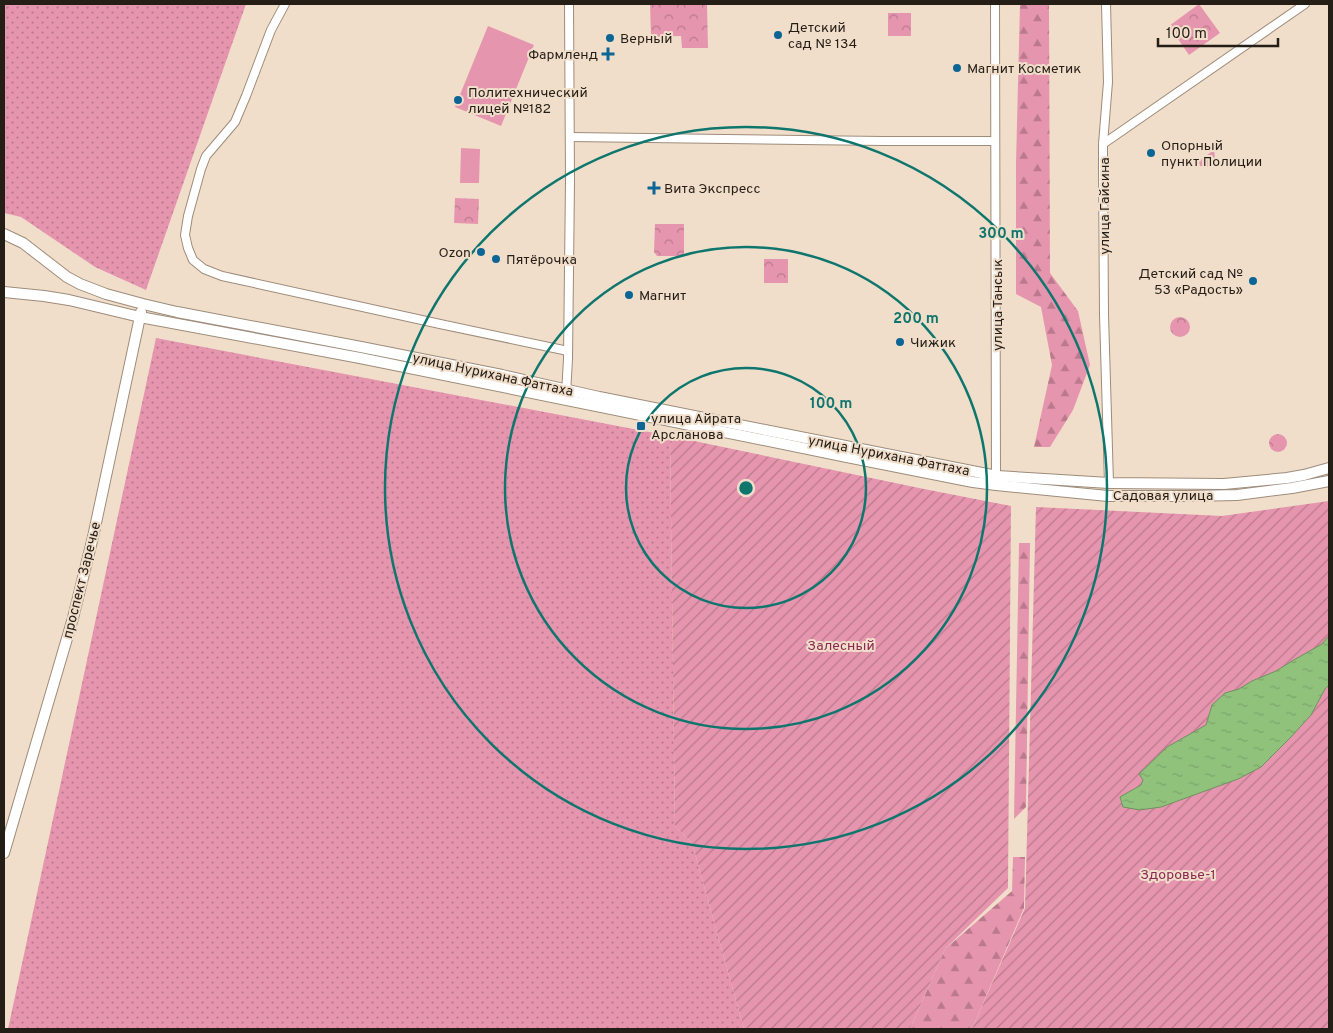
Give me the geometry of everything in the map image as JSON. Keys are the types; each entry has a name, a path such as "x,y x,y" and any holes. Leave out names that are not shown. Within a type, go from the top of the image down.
{"street":[{"path":"285,4 270,30 235,122 206,156 201,169 188,216 185,235 193,260 204,269 222,276 568,351"},
{"path":"566,395 570,137 568,4"},
{"name":"улица Тансык","path":"996,4 996,481"},
{"path":"1104,144 1108,82 1106,4"},
{"name":"улица Гайсина","path":"1109,483 1104,315 1104,144 1305,4"},
{"path":"570,137 995,141"},
{"name":"улица Нурихана Фаттаха","path":"4,234 23,243 55,268 80,284 106,294 178,312 502,375 566,395"},
{"name":"улица Нурихана Фаттаха","path":"4,292 68,300 140,317 350,357 566,395 964,480 996,481"},
{"name":"проспект Заречье","path":"4,853 73,618 143,304"},
{"name":"Садовая улица","path":"996,481 1046,480 1109,483 1224,484 1287,478 1329,468"},
{"name":"Садовая улица","path":"996,481 1108,496 1237,495 1329,481"}],"green space":[{"path":"4,4 246,4 146,290 95,267 21,217 4,213"},
{"path":"650,4 707,4 708,48 682,48 681,36 651,37"},
{"path":"1020,4 1049,4 1050,273 1078,311 1090,365 1073,410 1050,447 1034,447 1052,365 1041,307 1016,294 1016,163"},
{"path":"1199,4 1220,33 1189,55 1169,26"},
{"path":"888,13 911,13 911,36 888,36"},
{"path":"488,26 534,45 501,126 455,107"},
{"path":"461,148 480,149 479,183 460,183"},
{"path":"1214,150 1216,167 1200,166 1199,161"},
{"path":"455,198 479,199 478,224 454,223"},
{"path":"655,224 684,224 684,256 657,256 654,252"},
{"path":"764,259 788,259 788,283 764,283"},
{"path":"1180,317 1187,320 1190,327 1187,334 1180,337 1173,334 1170,327 1173,320"},
{"path":"156,338 670,436 675,826 692,843 744,1029 8,1029"},
{"path":"1278,434 1284,437 1287,443 1284,449 1278,452 1272,449 1269,443 1272,437"},
{"name":"Залесный","path":"670,436 1011,506 1008,888 945,949 910,1029 744,1029 692,843 675,826"},
{"name":"Здоровье-1","path":"1329,501 1329,1029 972,1029 1025,908 1036,507 1222,516"},
{"path":"1019,543 1030,543 1026,807 1014,819"},
{"path":"1013,857 1025,857 1024,908 972,1029 910,1029 945,949 1012,891"}],"water":[{"path":"1329,636 1329,685 1311,715 1261,767 1238,779 1161,807 1140,810 1123,807 1120,797 1141,785 1143,780 1139,774 1167,747 1206,725 1212,705 1225,693 1239,689 1252,681 1276,671 1322,644"}],"place":[{"name":"Детский сад № 134","path":"778,35"},
{"name":"Верный","path":"610,38"},
{"name":"Фармленд","path":"608,54"},
{"name":"Магнит Косметик","path":"957,68"},
{"name":"Политехнический лицей №182","path":"458,100"},
{"name":"Опорный пункт Полиции","path":"1151,153"},
{"name":"Вита Экспресс","path":"654,188"},
{"name":"Ozon","path":"481,252"},
{"name":"Пятёрочка","path":"496,259"},
{"name":"Детский сад № 53 «Радость»","path":"1253,281"},
{"name":"Магнит","path":"629,295"},
{"name":"Чижик","path":"900,342"},
{"name":"улица Айрата Арсланова","path":"641,426"}]}
